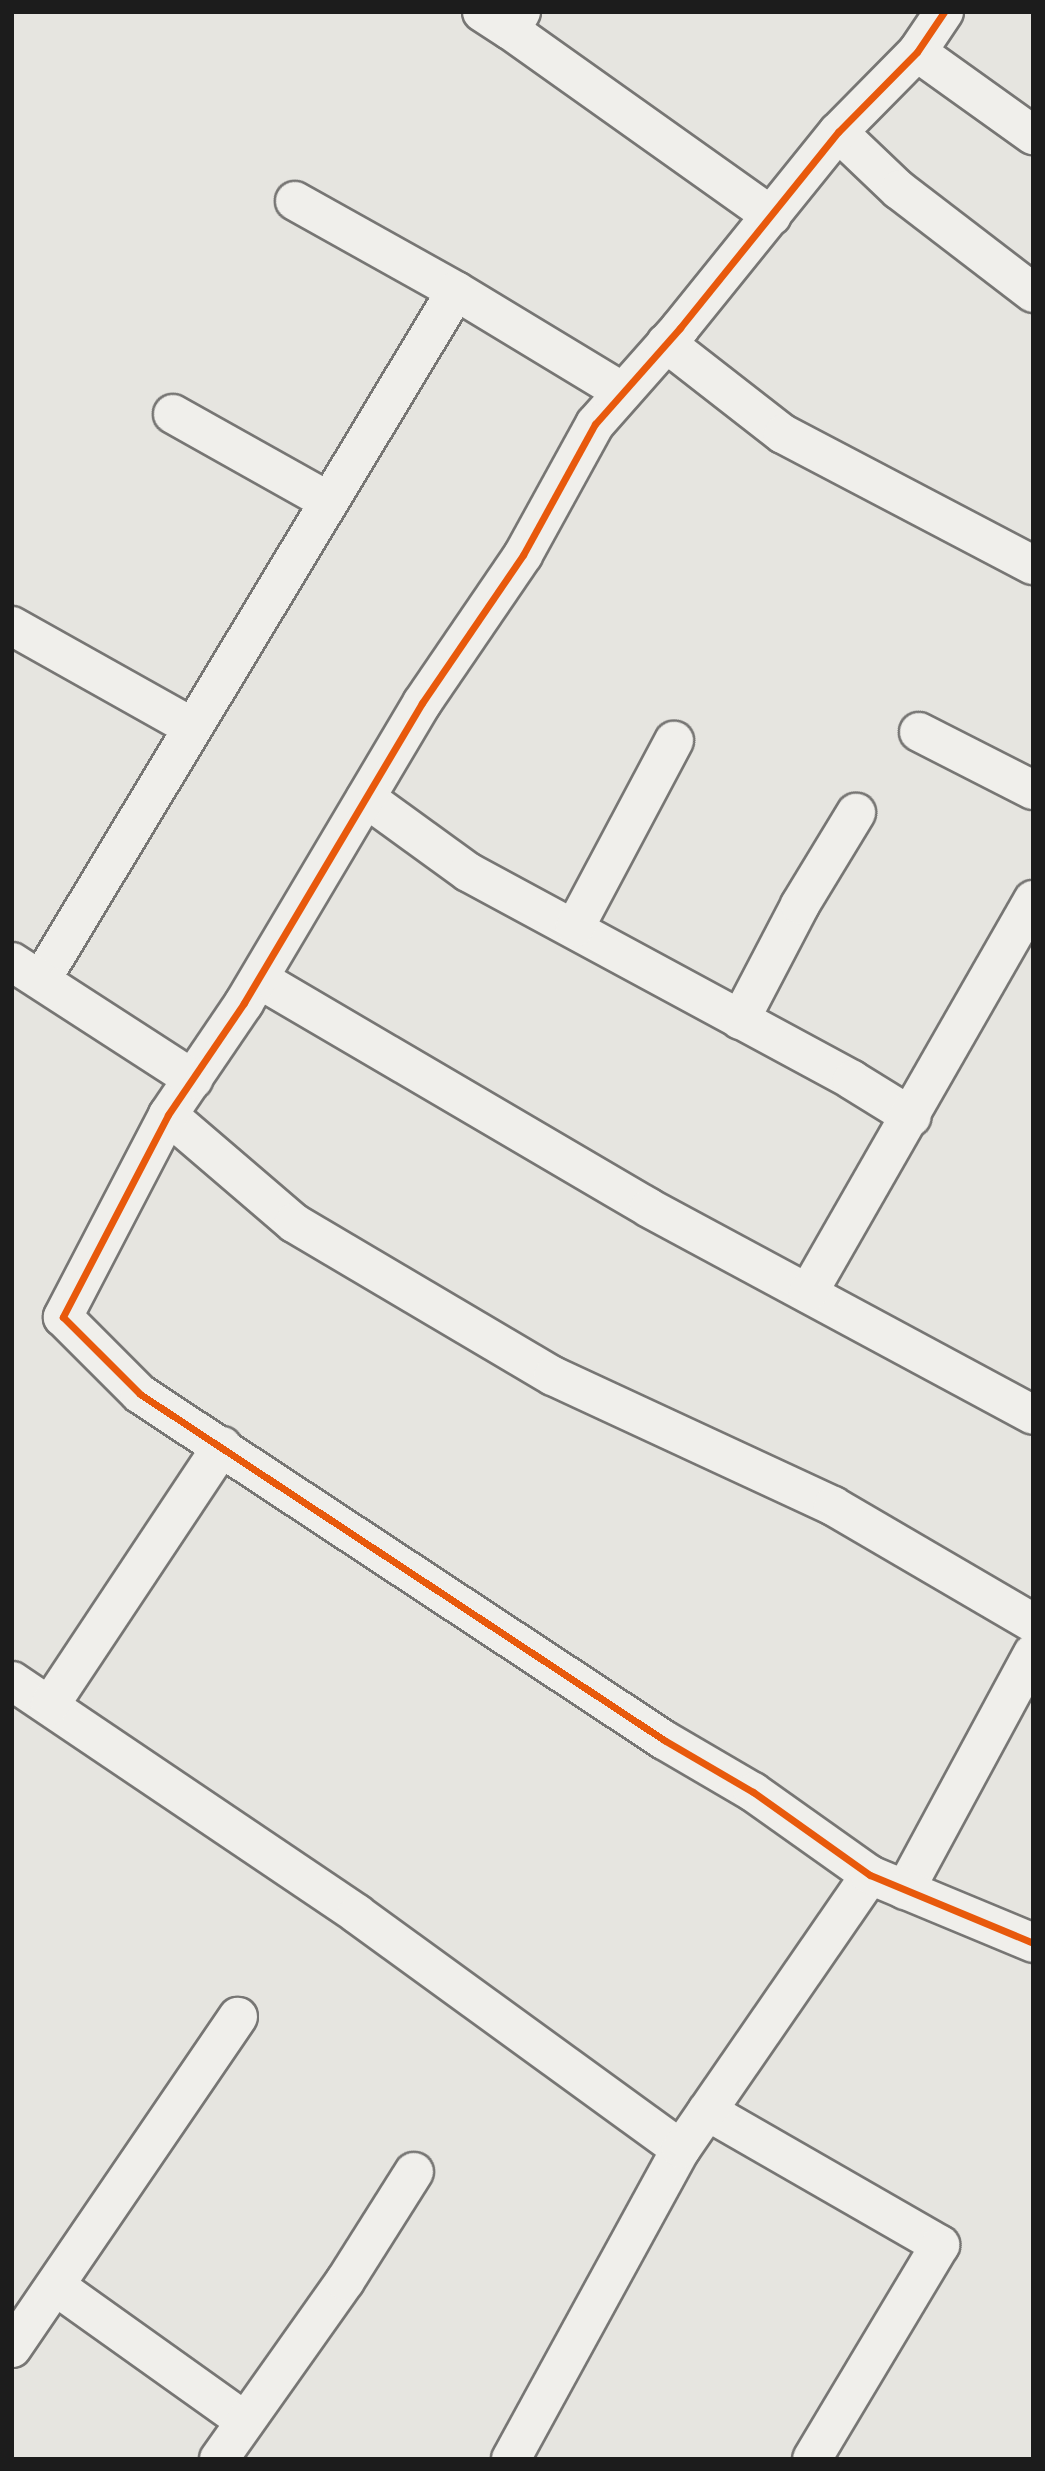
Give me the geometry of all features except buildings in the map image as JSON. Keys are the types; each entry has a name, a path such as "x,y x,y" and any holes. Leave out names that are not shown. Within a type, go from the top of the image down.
{"street":[{"path":"944,12 917,52 838,132 666,343 594,424 523,555 422,703 259,979 168,1115 63,1317 140,1394 600,1698 753,1792 887,1882 1033,1943"},
{"path":"504,18 772,216"},
{"path":"917,52 1033,135"},
{"path":"838,132 899,190 1033,293"},
{"path":"295,201 456,291 622,392"},
{"path":"193,1079 27,971 191,727 456,291"},
{"path":"666,343 783,434 1033,565"},
{"path":"173,414 328,501"},
{"path":"12,626 191,727"},
{"path":"919,732 1033,790"},
{"path":"575,928 674,741"},
{"path":"366,798 468,872 575,928 912,1117"},
{"path":"740,1020 800,905 856,813"},
{"path":"808,1293 1028,919"},
{"path":"259,979 649,1208 1033,1415"},
{"path":"168,1115 293,1223 541,1369 833,1506 1033,1623"},
{"path":"50,1705 222,1446"},
{"path":"511,2459 681,2149 707,2111 887,1882 1033,1654"},
{"path":"12,1681 400,1945 681,2149"},
{"path":"12,2348 57,2287 238,2017"},
{"path":"707,2111 940,2245 811,2459"},
{"path":"219,2459 345,2281 414,2172"},
{"path":"57,2287 245,2421"}],"cycle path":[{"path":"944,12 917,52 838,132 680,328 595,424 523,555 422,703 244,1003 168,1115 63,1317 140,1394 664,1740 753,1792 870,1875 1033,1943"}]}
